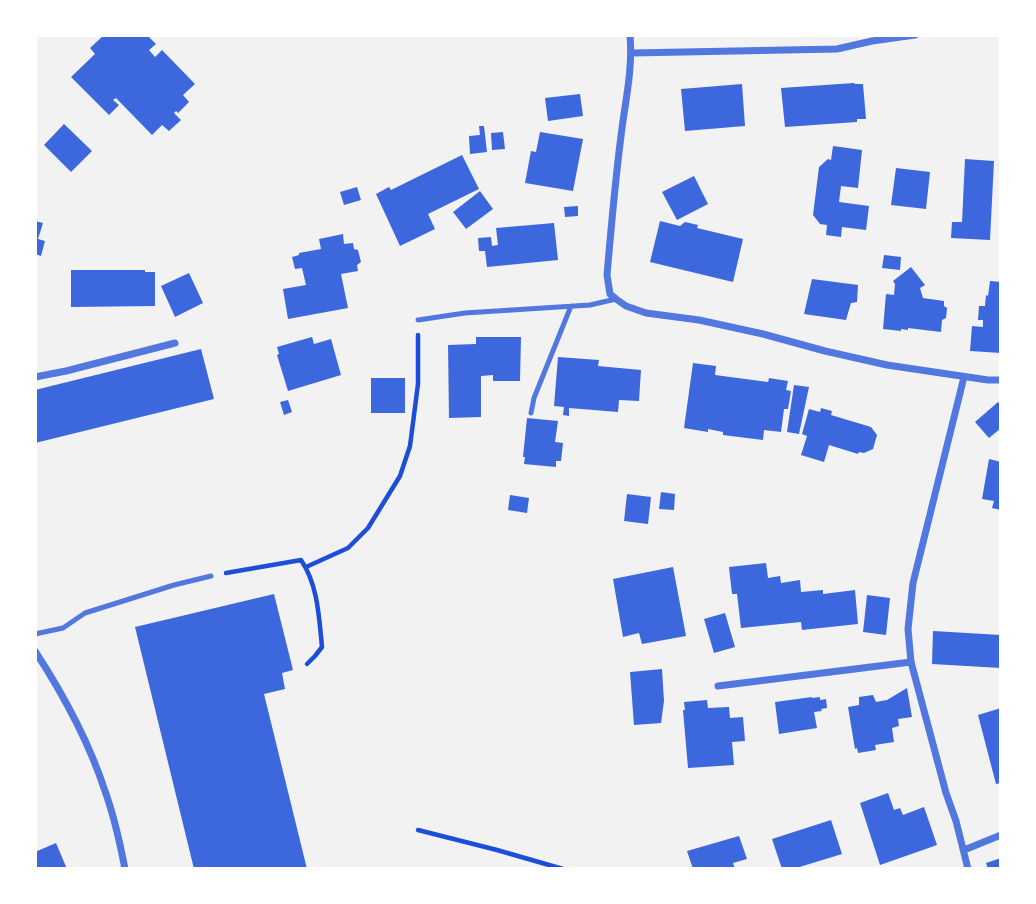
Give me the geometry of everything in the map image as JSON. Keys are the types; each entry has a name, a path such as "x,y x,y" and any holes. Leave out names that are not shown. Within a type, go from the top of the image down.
{"street":[{"path":"630,35 631,75 621,136 607,275 610,294 626,306 646,313 750,331 887,365 1001,380"},
{"path":"632,53 828,49 915,35"},
{"path":"35,377 175,343"},
{"path":"964,377 913,583 908,629 911,662 968,869"},
{"path":"35,651 88,747 105,791 125,869"},
{"path":"718,686 911,662"},
{"path":"964,850 1001,835"}],"lane":[{"path":"418,320 465,313 590,305 616,299"},
{"path":"531,413 534,398 571,306"},
{"path":"35,634 63,628 85,613 211,576"}],"path":[{"path":"306,567 348,548 368,528 400,476 411,446 418,384 418,320"},
{"path":"211,576 301,560 306,567 319,608 322,647 306,664"},
{"path":"418,830 497,849 563,869"}],"building":[{"path":"104,35 147,35 156,44 149,50 155,57 162,50 195,84 183,95 189,102 178,113 174,113 181,120 169,131 162,125 152,135 116,98 113,100 119,105 109,115 71,77 95,54 90,48"},
{"path":"742,84 745,126 685,131 681,89"},
{"path":"863,84 866,119 857,119 857,122 785,127 781,88"},
{"path":"580,94 583,116 548,121 545,98"},
{"path":"64,124 92,151 71,172 44,145"},
{"path":"479,126 484,126 487,152 470,154 469,136 480,135"},
{"path":"503,132 505,149 492,150 491,133"},
{"path":"540,132 583,139 573,191 525,183 531,151 536,152"},
{"path":"833,146 862,150 858,188 841,186 839,202 869,206 866,230 842,227 841,237 826,235 827,225 820,224 813,215 819,167 828,159 831,160"},
{"path":"462,155 479,189 428,214 435,229 400,246 376,194 389,187 391,190"},
{"path":"965,159 994,161 990,240 951,238 952,222 962,222"},
{"path":"896,168 930,172 926,209 891,205"},
{"path":"694,176 708,204 677,220 662,192"},
{"path":"357,187 361,200 344,205 340,192"},
{"path":"480,191 493,209 466,229 453,212"},
{"path":"578,206 578,216 565,217 564,207"},
{"path":"35,221 43,223 38,239 45,241 41,256 35,254"},
{"path":"660,221 680,226 685,222 698,225 697,228 743,239 733,282 650,262"},
{"path":"554,223 558,260 487,267 485,251 479,251 478,238 491,237 492,246 498,245 496,228"},
{"path":"343,234 344,244 353,243 361,262 357,265 358,271 341,274 348,308 288,319 283,289 306,285 302,268 295,269 292,257 321,249 319,239"},
{"path":"884,255 901,257 900,270 882,268"},
{"path":"911,267 925,285 920,288 923,298 944,301 947,308 941,332 908,328 901,331 883,329 886,294 894,295 893,281"},
{"path":"71,270 155,272 155,306 71,307"},
{"path":"189,273 203,303 175,317 161,286"},
{"path":"812,279 858,285 857,302 851,303 846,320 804,314"},
{"path":"990,281 1001,282 1001,353 970,351 972,326 983,327 983,320 978,320 979,306 985,306"},
{"path":"312,337 314,344 331,339 341,375 288,391 277,347"},
{"path":"476,337 521,337 520,381 493,381 493,375 481,376 481,417 449,418 448,345 476,344"},
{"path":"201,349 214,399 35,443 35,390"},
{"path":"558,357 599,360 598,366 641,370 639,401 619,400 618,412 569,408 569,416 563,415 564,407 554,406"},
{"path":"693,363 716,366 715,375 768,382 769,378 788,381 786,390 791,391 788,409 784,409 781,432 764,430 763,440 723,435 723,432 708,429 708,432 684,428"},
{"path":"371,378 405,378 405,413 371,413"},
{"path":"794,385 809,387 799,434 787,432"},
{"path":"288,400 292,412 284,415 280,402"},
{"path":"998,402 1001,405 1001,428 989,438 975,422"},
{"path":"821,408 832,411 831,415 871,427 877,435 873,449 858,454 829,445 824,462 801,455 807,436 802,434 809,409 820,412"},
{"path":"527,418 558,421 555,442 563,443 561,461 556,461 556,467 524,464"},
{"path":"989,459 1001,462 1001,510 992,508 994,501 982,499"},
{"path":"661,492 675,494 674,510 659,509"},
{"path":"627,494 651,497 648,524 624,521"},
{"path":"510,495 529,498 527,513 508,510"},
{"path":"766,563 768,578 780,576 781,583 800,580 801,592 823,590 823,594 855,590 858,624 802,630 801,622 741,628 737,594 732,594 729,567"},
{"path":"673,567 686,636 642,644 639,633 623,637 613,579"},
{"path":"274,594 293,670 282,673 285,689 264,694 307,869 194,869 135,627"},
{"path":"867,595 890,598 886,635 863,632"},
{"path":"725,613 735,647 714,653 704,619"},
{"path":"933,631 1001,635 1001,668 932,664"},
{"path":"662,669 664,701 661,723 634,725 630,672"},
{"path":"907,688 912,717 898,719 899,726 892,728 894,742 875,745 876,750 858,753 848,707 859,705 859,697 873,695 876,702 887,700"},
{"path":"812,697 826,699 827,708 814,712 817,728 779,734 775,702"},
{"path":"707,700 708,708 729,707 730,718 743,717 745,741 732,742 734,765 688,768 684,702"},
{"path":"1001,708 1001,783 996,784 978,715"},
{"path":"888,793 894,810 900,808 903,815 924,807 937,845 880,865 860,803"},
{"path":"831,820 842,854 793,869 782,869 772,839"},
{"path":"739,836 747,859 733,863 735,869 693,869 687,851"},
{"path":"56,843 67,869 35,869 35,852"},
{"path":"1001,858 1001,869 988,869 986,863"}]}
